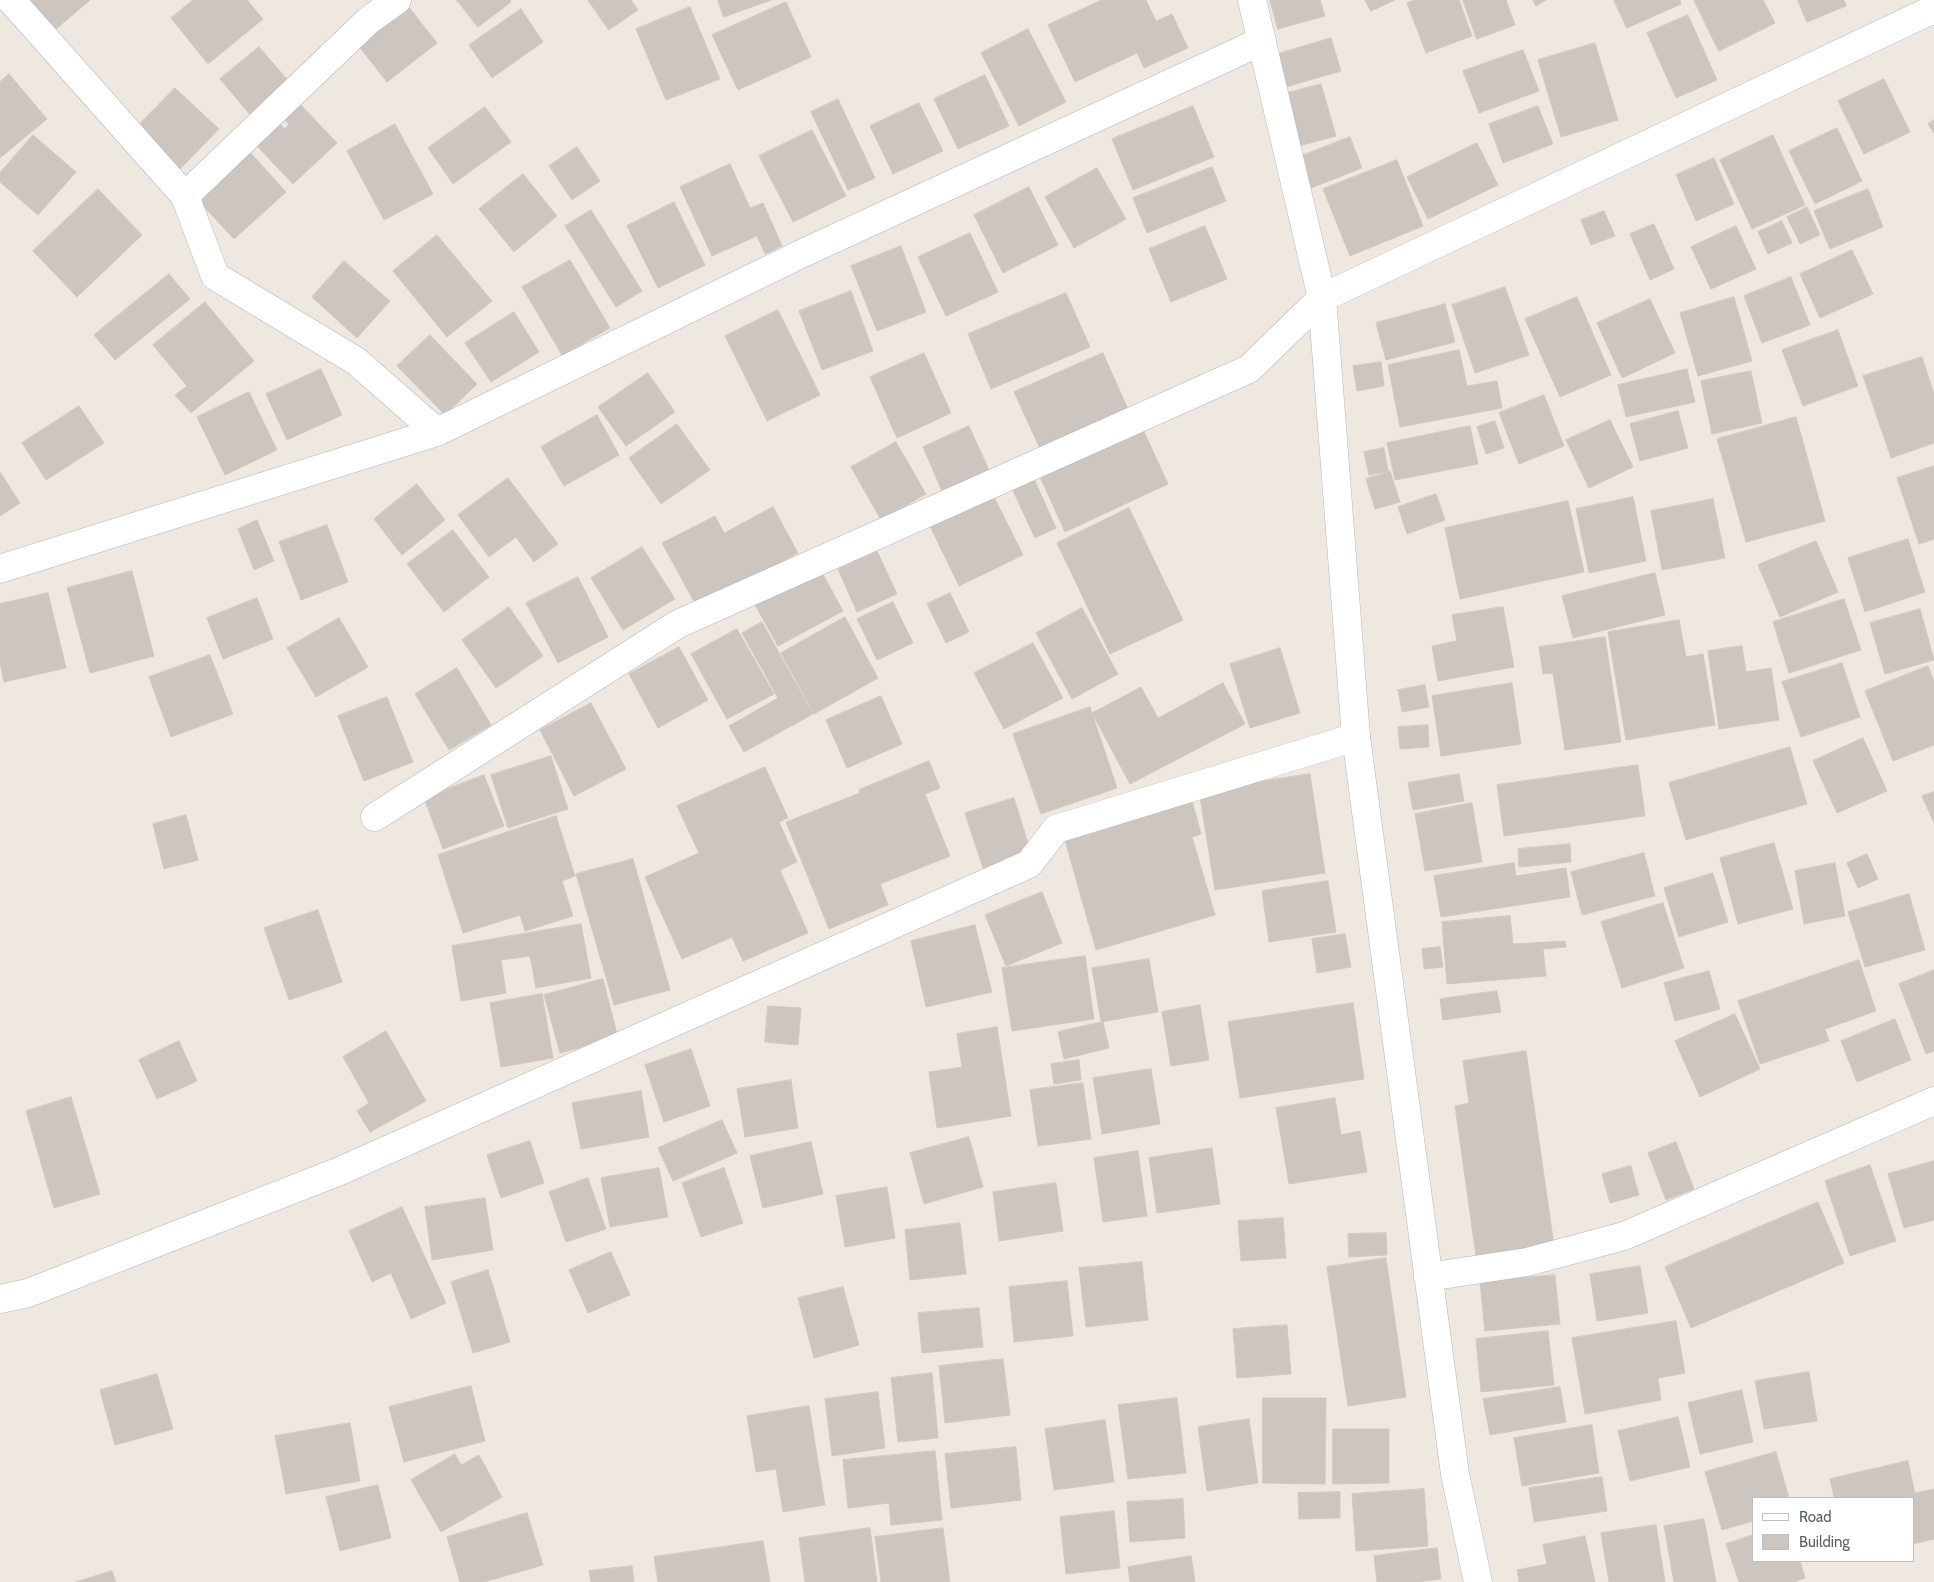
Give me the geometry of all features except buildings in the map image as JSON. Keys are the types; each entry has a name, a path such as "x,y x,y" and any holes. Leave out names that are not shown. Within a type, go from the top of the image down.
{"street":[{"path":"11,0 185,196 215,276 356,361 438,432"},
{"path":"185,196 369,20 397,0"},
{"path":"1252,0 1322,298 1356,737 1455,1474 1478,1582"},
{"path":"375,817 678,624 1249,369 1322,298 1934,9"},
{"path":"0,569 438,432 803,253 1262,41"},
{"path":"0,1299 28,1293 358,1163 1029,864 1056,828 1356,737"},
{"path":"1428,1277 1527,1262 1624,1236 1934,1101"}]}
